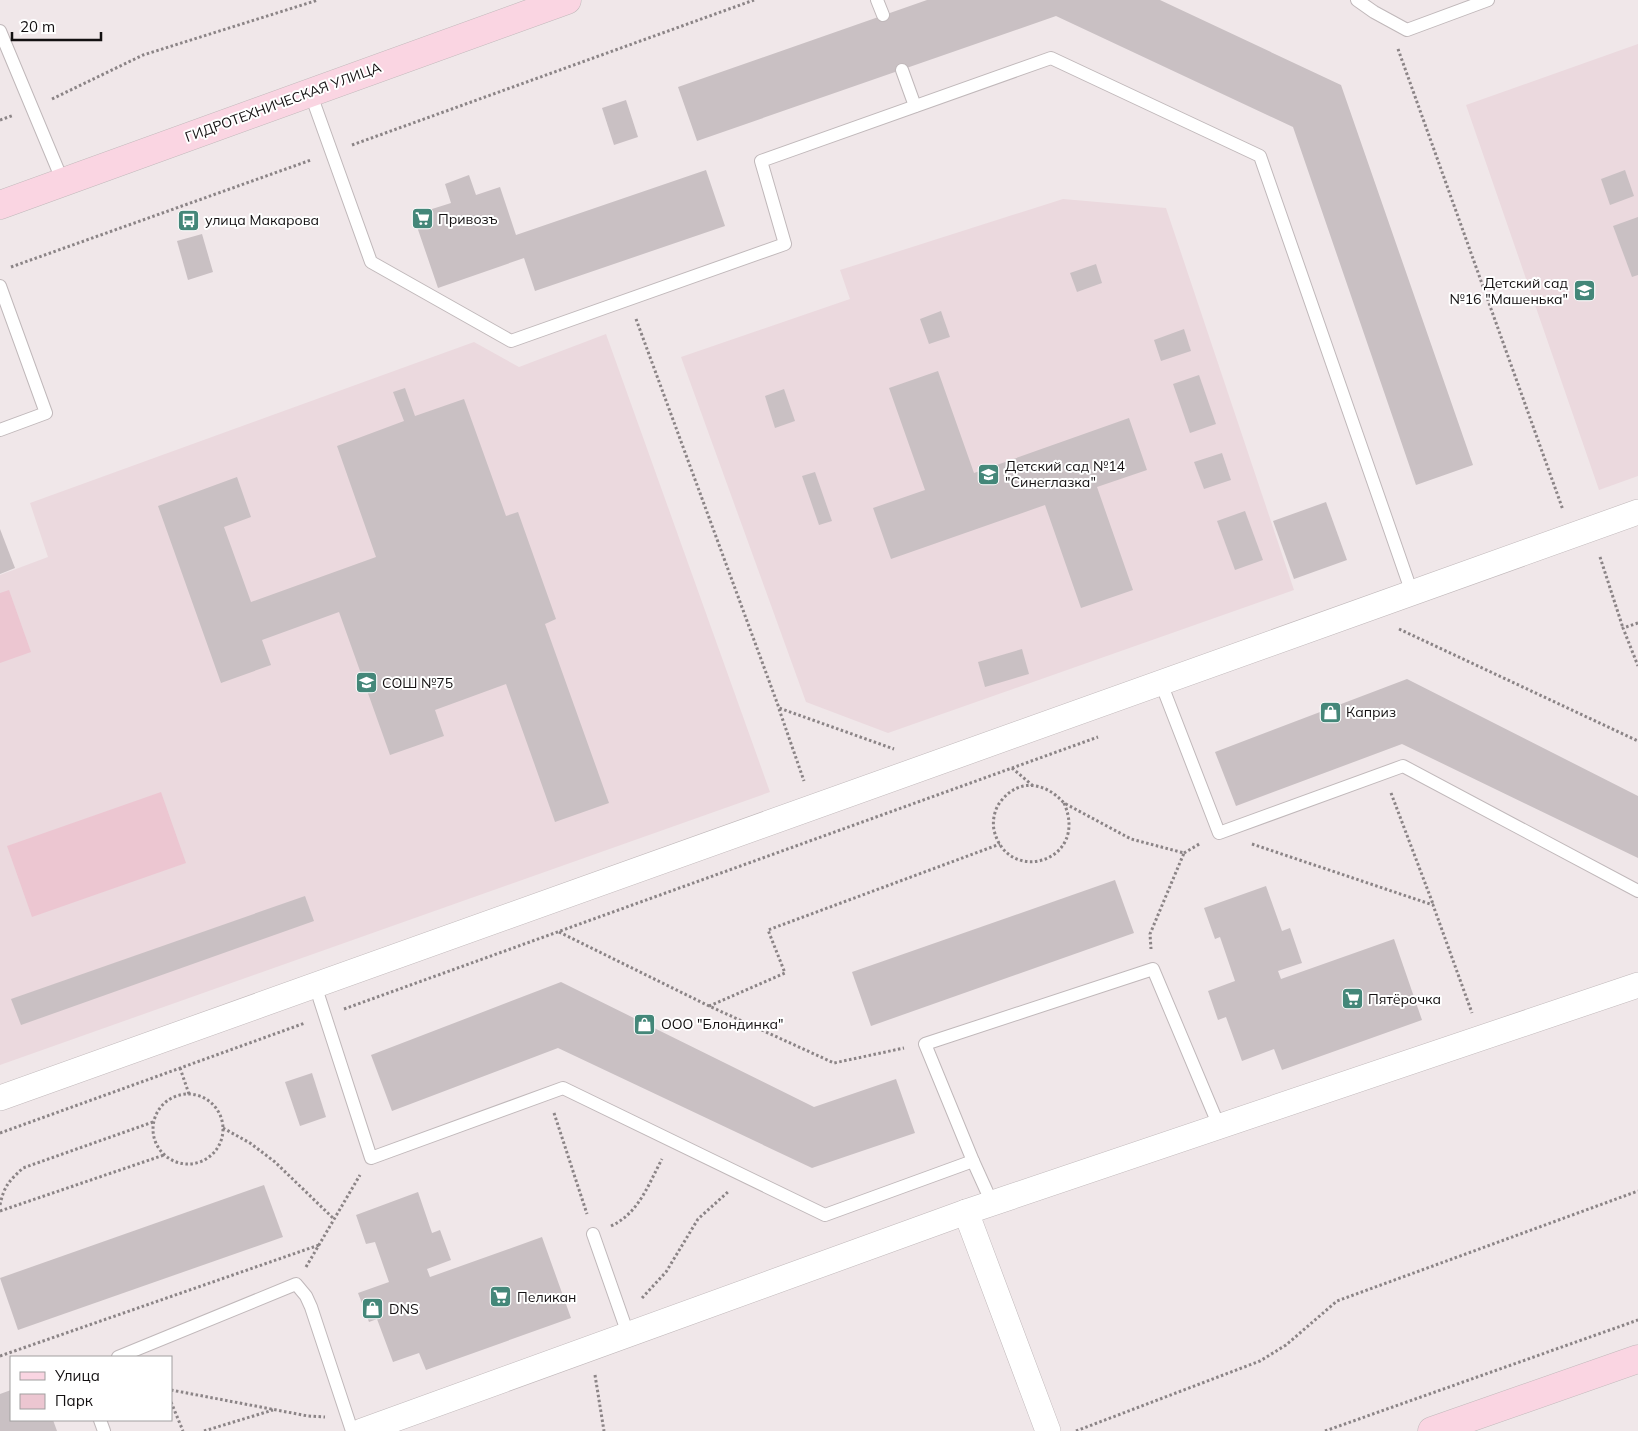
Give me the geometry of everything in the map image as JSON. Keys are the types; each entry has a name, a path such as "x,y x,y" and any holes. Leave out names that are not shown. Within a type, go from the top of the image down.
{"main road":[{"name":"ГИДРОТЕХНИЧЕСКАЯ УЛИЦА","path":"0,205 555,2"},
{"path":"1432,1431 1638,1359"}],"street":[{"path":"0,1098 1638,512"},
{"path":"355,1424 591,1347 624,1324 992,1204 1638,985"},
{"path":"966,1212 1048,1431"}],"lane":[{"path":"877,0 883,16"},
{"path":"1357,0 1374,12 1407,30 1488,0"},
{"path":"0,31 63,182"},
{"path":"310,92 371,262 511,341 785,244 761,160 1051,58 1260,156 1412,594"},
{"path":"902,70 915,106"},
{"path":"0,286 46,414 0,430"},
{"path":"1161,683 1219,833 1403,766 1638,891"},
{"path":"992,1204 925,1044 1153,970 1219,1126"},
{"path":"316,985 371,1158 564,1088 825,1215 973,1161"},
{"path":"593,1234 624,1324"},
{"path":"120,1356 296,1284 306,1296 311,1306 355,1424 352,1431"}],"path":[{"path":"0,120 32,109 143,55 318,0"},
{"path":"9,268 754,0"},
{"path":"1387,19 1572,536"},
{"path":"629,300 779,708 813,807"},
{"path":"1591,560 1607,554"},
{"path":"1600,557 1623,628 1638,666"},
{"path":"1623,628 1638,623"},
{"path":"1390,632 1409,625"},
{"path":"1400,628 1638,741"},
{"path":"779,708 901,752"},
{"path":"0,1133 1106,734"},
{"path":"966,753 1012,768 1032,785"},
{"path":"1383,774 1434,905 1481,1038"},
{"path":"1032,785 1045,788 1056,794 1064,803 1069,814 1070,827 1067,839 1050,857 1038,861 1025,861 1013,857 996,838 993,826 995,813 1000,802 1009,793 1020,787 1032,785"},
{"path":"1064,803 1131,840 1184,853"},
{"path":"1153,970 1150,934 1184,853 1219,833 1434,905"},
{"path":"710,1006 784,973 768,930 1000,844"},
{"path":"559,932 710,1006 834,1063 925,1044"},
{"path":"180,1068 189,1094"},
{"path":"189,1094 201,1096 210,1101 222,1118 222,1139 218,1148 209,1157 198,1163 174,1162 156,1146 153,1122 158,1110 166,1101 177,1096 189,1094"},
{"path":"548,1094 593,1234 623,1220 637,1205 672,1141"},
{"path":"0,1205 3,1190 23,1168 153,1122"},
{"path":"223,1128 250,1143 275,1162 334,1220"},
{"path":"0,1211 164,1155"},
{"path":"296,1284 371,1158"},
{"path":"624,1324 666,1272 698,1220 717,1201 747,1177"},
{"path":"1076,1431 1260,1361 1286,1345 1337,1301 1638,1191"},
{"path":"0,1356 319,1245"},
{"path":"1325,1431 1638,1320"},
{"path":"591,1347 604,1431"},
{"path":"172,1390 355,1424"},
{"path":"172,1404 183,1431"},
{"path":"204,1431 274,1410"}],"shaded area":[{"name":"Детский сад №16 \"Машенька\"","path":"1638,44 1638,476 1599,490 1466,105"},
{"name":"Детский сад №14 \"Синеглазка\"","path":"1063,199 1166,208 1294,590 888,733 806,702 681,357 850,299 840,270"},
{"name":"СОШ №75","path":"606,334 770,792 0,1065 0,575 48,557 30,503 474,342 519,367"}],"green space":[{"path":"9,590 31,652 0,663 0,593"},
{"path":"161,792 186,863 32,917 7,846"}],"building":[{"path":"927,0 1160,0 1341,85 1473,465 1416,485 1293,127 1056,16 697,141 678,87"},
{"path":"626,100 638,137 614,145 602,108"},
{"path":"706,170 725,226 535,291 524,258 438,288 413,215 451,203 445,184 469,175 476,195 500,187 516,235"},
{"path":"1625,170 1634,196 1610,205 1601,179"},
{"path":"1638,217 1638,275 1632,277 1613,226"},
{"path":"202,234 213,272 188,280 177,241"},
{"path":"1096,264 1102,283 1077,292 1070,273"},
{"path":"941,311 950,337 929,344 920,319"},
{"path":"1184,329 1191,351 1161,361 1154,340"},
{"path":"938,371 974,473 1129,418 1147,470 1097,487 1133,590 1081,608 1045,505 891,559 873,508 925,490 889,388"},
{"path":"1199,375 1216,424 1190,433 1173,384"},
{"path":"405,388 415,416 464,399 506,516 518,512 556,619 545,624 609,803 555,822 506,684 435,710 444,736 390,755 339,612 262,640 271,665 221,683 158,506 237,477 251,517 224,527 251,602 376,557 337,446 404,421 393,392"},
{"path":"784,389 795,421 775,428 765,396"},
{"path":"1222,453 1231,480 1204,489 1194,462"},
{"path":"815,472 832,521 819,525 802,476"},
{"path":"1326,502 1347,560 1294,579 1273,521"},
{"path":"1245,511 1263,560 1235,570 1217,521"},
{"path":"0,529 15,568 0,574"},
{"path":"1022,649 1029,674 985,687 978,662"},
{"path":"1407,679 1638,796 1638,858 1402,744 1236,806 1215,752"},
{"path":"1115,880 1134,933 871,1026 852,972"},
{"path":"1266,886 1282,931 1290,928 1302,963 1278,971 1281,979 1394,939 1422,1020 1282,1070 1274,1049 1242,1061 1226,1017 1218,1020 1208,991 1235,981 1220,937 1215,939 1204,908"},
{"path":"305,896 314,921 21,1025 11,999"},
{"path":"561,982 814,1107 896,1079 915,1133 812,1168 558,1048 392,1111 371,1055"},
{"path":"312,1073 326,1117 300,1126 285,1082"},
{"path":"264,1185 283,1237 18,1330 0,1278"},
{"path":"418,1192 432,1233 440,1230 451,1260 427,1269 430,1277 542,1237 571,1318 426,1370 419,1353 393,1362 377,1319 369,1322 358,1293 389,1282 375,1242 366,1244 356,1215"},
{"path":"10,1390 10,1421 53,1421 57,1431 0,1431 0,1394"}],"place":[{"name":"Привозъ","path":"422,219"},
{"name":"улица Макарова","path":"189,220"},
{"name":"Детский сад №16 \"Машенька\"","path":"1584,291"},
{"name":"Детский сад №14 \"Синеглазка\"","path":"989,474"},
{"name":"СОШ №75","path":"366,683"},
{"name":"Каприз","path":"1330,712"},
{"name":"Пятёрочка","path":"1352,999"},
{"name":"ООО \"Блондинка\"","path":"645,1024"},
{"name":"Пеликан","path":"501,1297"},
{"name":"DNS","path":"373,1309"}]}
